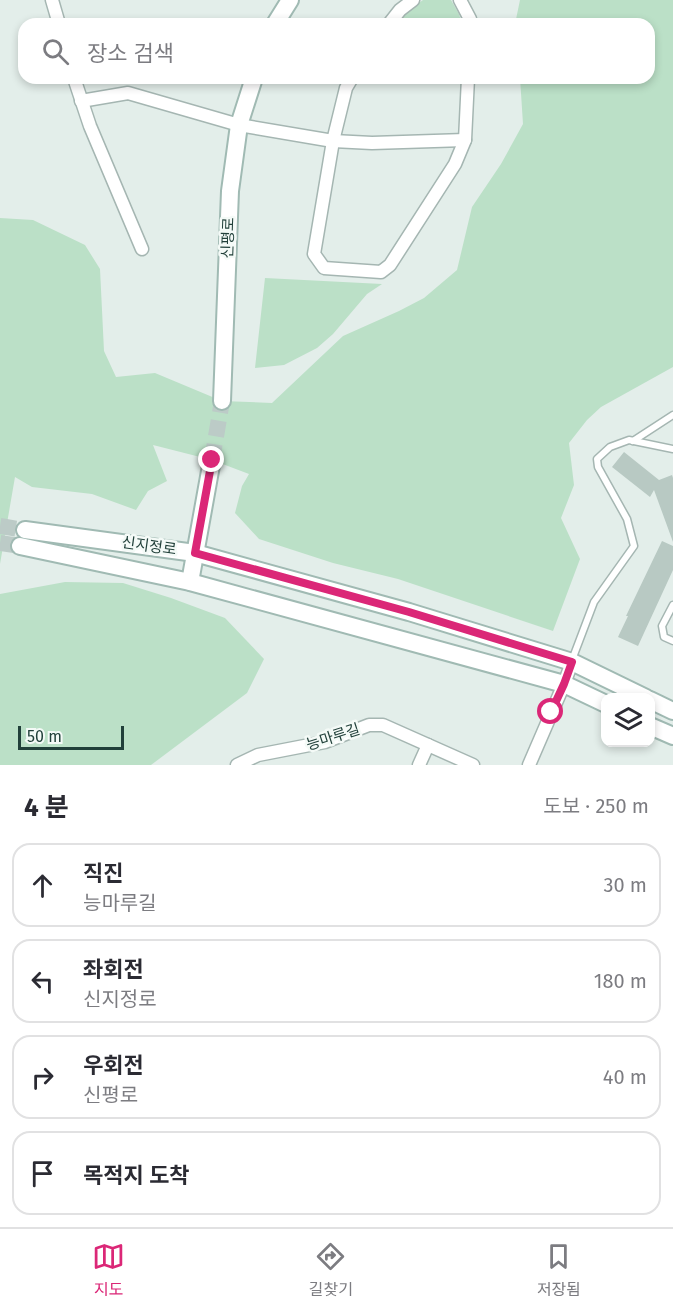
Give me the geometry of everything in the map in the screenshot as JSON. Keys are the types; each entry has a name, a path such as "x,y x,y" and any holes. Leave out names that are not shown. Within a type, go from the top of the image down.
{"street":[{"path":"52,0 57,18"},
{"path":"279,18 290,0"},
{"path":"394,18 413,0"},
{"path":"460,0 469,18"},
{"path":"76,84 90,126 142,249"},
{"name":"신평로","path":"222,401 230,191 239,125 252,84"},
{"path":"348,84 333,141 314,254 324,268 381,272 390,265 455,164 465,140 468,84"},
{"path":"81,101 128,93 239,125 333,141 372,144 465,140"},
{"path":"190,582 212,460"},
{"name":"신지정로","path":"25,530 195,553 409,612 572,662 636,693"},
{"name":"신지정로","path":"20,546 190,582 564,684 601,702"},
{"path":"529,765 572,662"},
{"path":"655,702 673,711"},
{"name":"능마루길","path":"237,765 258,755 325,742 369,725 383,725 472,765"},
{"path":"655,728 673,736"},
{"path":"419,765 428,745"}],"lane":[{"path":"633,441 673,415"},
{"path":"572,662 594,602 634,546 627,519 598,467 597,459 610,447 629,440 673,449"},
{"path":"673,605 662,626 663,638 673,641"}],"green space":[{"path":"423,0 451,0 460,18 401,18"},
{"path":"520,0 673,0 673,367 601,407 587,420 569,443 574,485 561,518 580,559 553,631 398,579 333,563 259,539 235,513 242,486 249,474 212,460 153,445 167,481 148,491 136,510 92,494 32,487 15,477 0,564 0,218 33,220 85,245 100,269 104,351 116,377 155,373 222,401 272,403 343,336 424,298 457,270 472,207 501,164 523,124 520,84 655,84 655,18 516,18"},
{"path":"265,278 382,284 367,294 333,334 317,348 284,365 255,368"},
{"path":"65,582 123,583 225,618 264,659 247,693 151,765 0,765 0,594"}],"building":[{"path":"624,452 659,480 672,475 673,542 654,490 650,497 612,467"},
{"path":"662,541 673,546 673,570 638,646 618,637"}],"tunnel":[{"path":"212,460 222,401"},
{"path":"0,526 25,530"},
{"path":"0,543 20,546"}],"route":[{"path":"212,460 195,553 409,612 572,662 551,712"}]}
